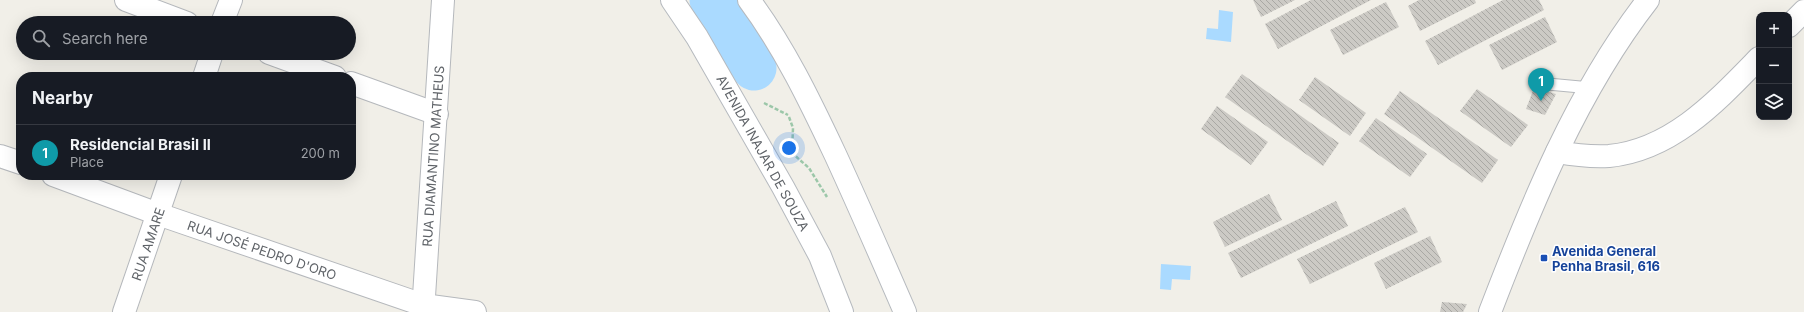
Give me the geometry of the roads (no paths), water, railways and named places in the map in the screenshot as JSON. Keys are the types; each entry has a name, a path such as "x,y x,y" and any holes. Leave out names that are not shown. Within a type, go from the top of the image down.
{"street":[{"path":"126,0 169,16"},
{"path":"225,16 231,0"},
{"name":"RUA DIAMANTINO MATHEUS","path":"423,308 443,0"},
{"name":"AVENIDA INAJAR DE SOUZA","path":"672,0 701,44 784,187 820,256 842,312"},
{"path":"749,0 811,102 868,225 905,312"},
{"path":"1490,312 1515,247 1557,152 1591,88 1632,20 1648,0"},
{"path":"1792,23 1804,11"},
{"path":"206,72 210,60"},
{"path":"288,60 321,72"},
{"path":"1557,152 1584,156 1609,156 1644,149 1682,129 1722,96 1756,61"},
{"path":"356,85 436,114"},
{"path":"0,156 16,161"},
{"name":"RUA JOSÉ PEDRO D'ORO","path":"66,180 423,308 475,312"},
{"name":"RUA AMARE","path":"124,312 169,180"}],"lane":[{"path":"1548,84 1591,88"}],"water":[{"path":"1219,10 1233,12 1231,42 1206,39 1207,28 1218,29"},
{"path":"1161,264 1191,266 1190,280 1172,279 1171,290 1160,289"}],"waterway":[{"path":"712,0 754,68"}],"place":[{"name":"Residencial Brasil ll","path":"1541,101"},
{"name":"Avenida General Penha Brasil, 616","path":"1544,258"}]}
